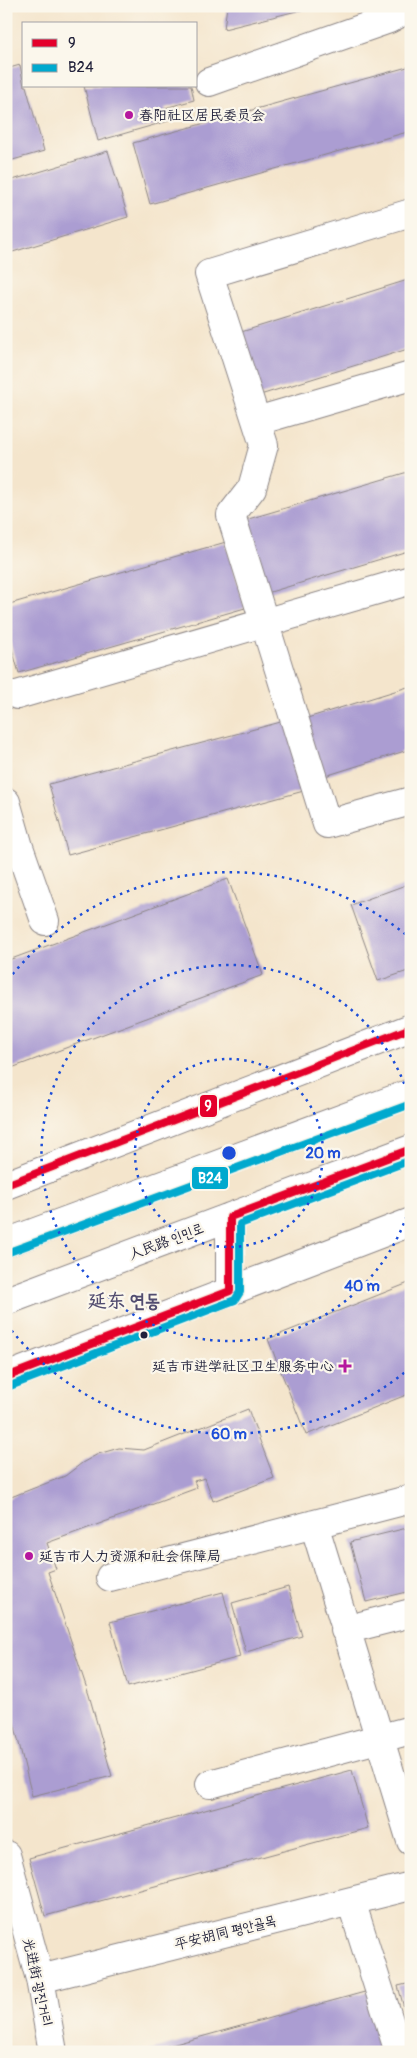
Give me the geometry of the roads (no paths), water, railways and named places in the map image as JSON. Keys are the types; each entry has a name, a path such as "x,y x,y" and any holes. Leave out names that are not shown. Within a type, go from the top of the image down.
{"street":[{"path":"209,82 389,19 411,7"},
{"path":"411,212 209,274 264,445 252,488 231,515 327,824 411,801"},
{"path":"257,421 411,376"},
{"path":"17,695 411,580"},
{"path":"6,802 13,849 45,921"},
{"path":"6,1185 411,1028"},
{"path":"6,1243 411,1092"},
{"name":"人民路 인민로","path":"6,1301 411,1149"},
{"path":"230,1217 230,1291"},
{"path":"6,1377 411,1222"},
{"path":"110,1577 411,1499"},
{"path":"314,1524 411,1841"},
{"path":"345,1630 411,1613"},
{"path":"210,1784 411,1730"},
{"name":"光进街 광진거리","path":"6,1855 40,1979 53,2052"},
{"name":"平安胡同 평안골목","path":"40,1979 411,1886"},
{"path":"351,1901 399,2052"}],"place":[{"name":"春阳社区居民委员会","path":"129,115"},
{"name":"延吉市进学社区卫生服务中心","path":"345,1366"},
{"name":"延吉市人力资源和社会保障局","path":"29,1556"}],"district":[{"name":"延东 연동","path":"124,1300"}]}
